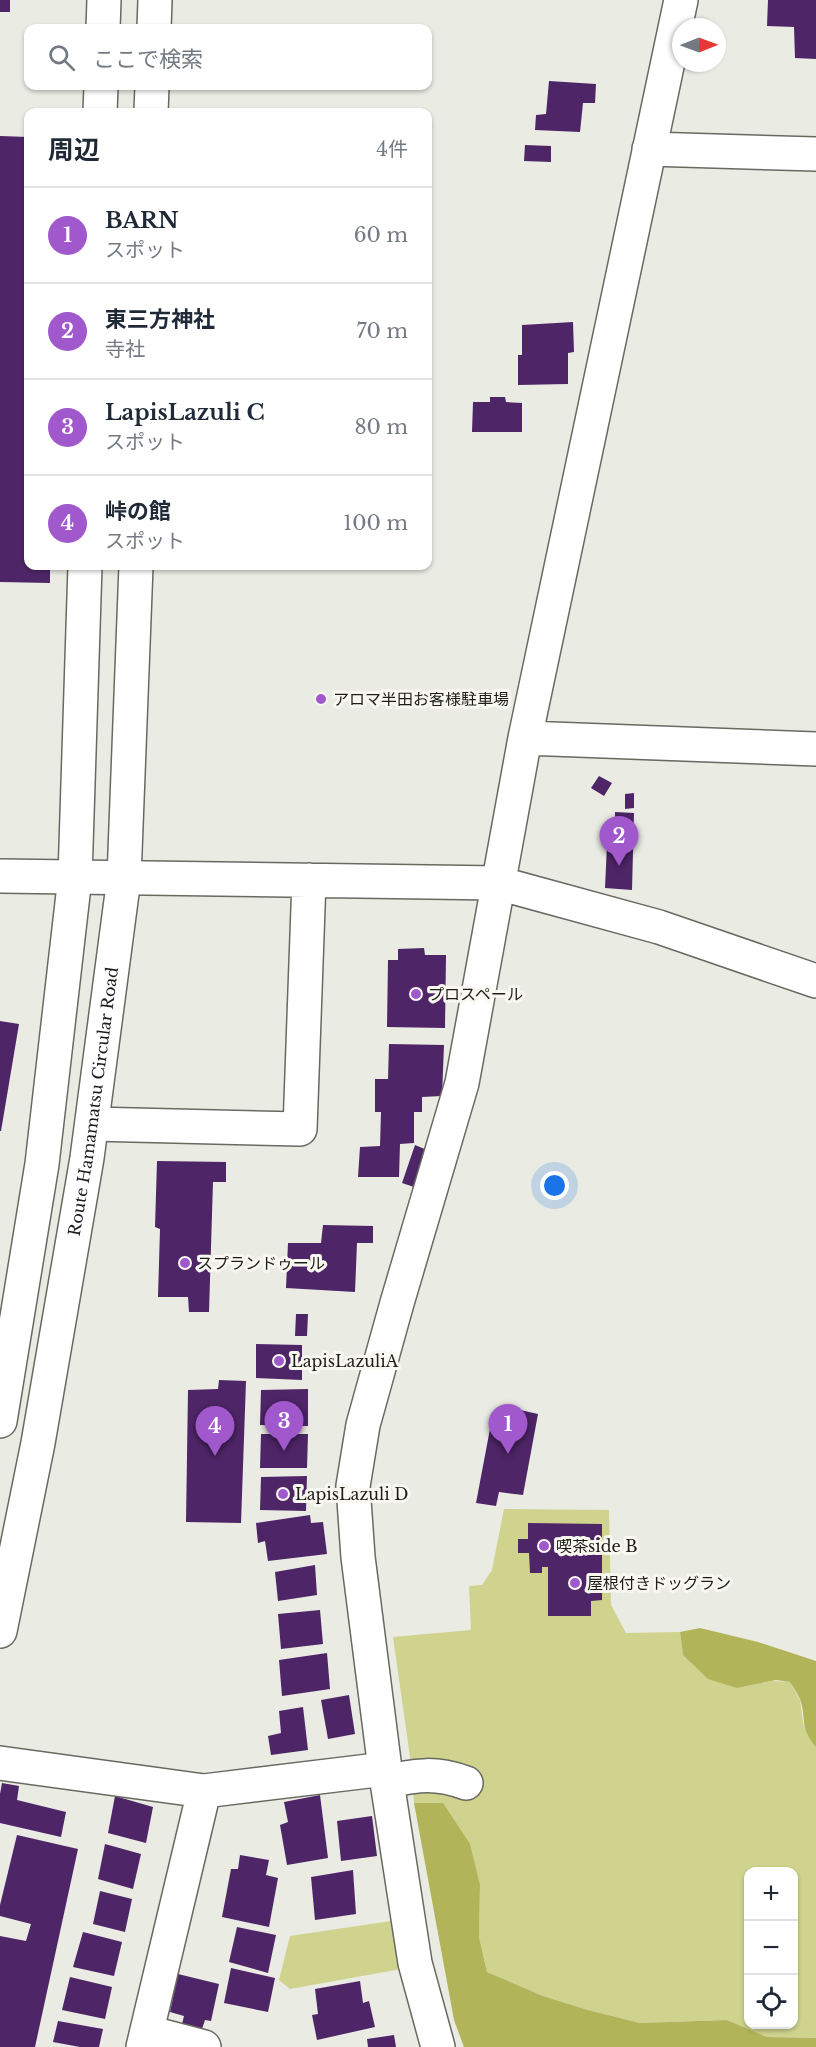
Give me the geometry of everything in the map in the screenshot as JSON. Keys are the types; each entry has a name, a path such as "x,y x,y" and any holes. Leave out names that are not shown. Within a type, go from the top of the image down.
{"street":[{"path":"103,24 104,0"},
{"path":"154,24 155,0"},
{"path":"438,2047 415,1963 386,1775 358,1557 353,1486 366,1414 462,1083 525,738 681,0"},
{"path":"100,108 101,90"},
{"path":"151,108 152,90"},
{"path":"648,149 816,154"},
{"path":"0,1421 42,1164 75,877 85,570"},
{"name":"Route Hamamatsu Circular Road","path":"0,1631 38,1443 92,1124 124,878 136,570"},
{"path":"525,738 816,749"},
{"path":"0,876 498,883 658,927 816,981"},
{"path":"92,1124 300,1129 309,880"},
{"path":"0,1763 204,1791 386,1775 421,1774 448,1777 466,1783"},
{"path":"204,1791 145,2039 204,2047"}],"green space":[{"path":"504,1509 609,1510 611,1605 626,1633 680,1632 683,1655 737,1688 772,1681 790,1682 800,1700 803,1722 808,1736 816,1747 816,2038 767,2037 748,2029 798,2029 798,1867 744,1867 744,2027 727,2020 640,2023 543,1996 487,1972 479,1937 480,1885 443,1803 414,1803 410,1757 393,1637 471,1630 469,1586 482,1585 492,1570"},
{"path":"391,1921 401,1969 290,1989 279,1980 290,1936"}],"shaded area":[{"path":"700,1628 758,1642 816,1661 816,1747 805,1729 800,1699 790,1682 776,1680 737,1688 708,1679 683,1655 680,1632"},
{"path":"414,1803 443,1803 470,1844 480,1885 479,1937 487,1972 543,1996 640,2023 727,2020 767,2037 816,2038 816,2047 464,2047 454,2020"}],"building":[{"path":"0,0 10,0 10,12 0,12"},
{"path":"768,0 816,0 816,59 795,58 794,27 767,26"},
{"path":"549,81 596,84 595,103 583,103 580,132 535,130 536,115 546,114"},
{"path":"0,136 24,137 24,570 50,570 50,583 0,582"},
{"path":"525,145 551,146 551,162 524,161"},
{"path":"573,322 574,352 568,353 568,384 518,385 518,355 522,355 522,325"},
{"path":"490,397 505,397 506,402 522,403 522,432 472,432 473,402 490,402"},
{"path":"599,776 612,783 604,796 591,788"},
{"path":"634,793 634,808 625,809 625,794"},
{"path":"615,812 634,813 632,890 605,888 607,844 615,843 615,834 607,834 608,821 615,821"},
{"name":"プロスペール","path":"424,948 425,955 446,955 445,1028 387,1027 388,960 398,960 398,949"},
{"path":"0,1021 19,1024 1,1131 0,1131"},
{"path":"389,1044 444,1045 442,1096 422,1097 422,1112 414,1112 414,1143 400,1144 399,1177 358,1177 360,1147 380,1146 381,1112 375,1112 375,1079 388,1079"},
{"path":"415,1145 427,1150 414,1187 402,1183"},
{"name":"スプランドゥール","path":"157,1161 226,1162 226,1182 213,1182 209,1312 189,1312 188,1297 158,1297 160,1229 155,1227"},
{"path":"323,1225 373,1226 373,1243 357,1243 355,1292 286,1288 288,1243 321,1243"},
{"path":"296,1314 308,1314 307,1336 295,1336"},
{"name":"LapisLazuliA","path":"256,1344 302,1345 302,1380 256,1378"},
{"path":"219,1380 246,1381 241,1523 186,1522 188,1390 218,1389"},
{"path":"308,1389 308,1426 260,1425 261,1390"},
{"path":"507,1407 538,1414 523,1495 499,1492 496,1506 476,1503 493,1413 504,1416"},
{"path":"261,1434 308,1434 307,1468 260,1468"},
{"name":"LapisLazuli D","path":"307,1476 306,1511 260,1510 261,1477"},
{"path":"310,1515 311,1523 323,1522 327,1554 268,1561 265,1541 258,1543 256,1523"},
{"name":"屋根付きドッグラン","path":"528,1523 602,1524 602,1600 591,1601 591,1616 548,1616 548,1567 542,1567 542,1573 530,1573 529,1553 518,1553 518,1539 528,1539"},
{"path":"315,1565 317,1595 278,1601 275,1572"},
{"path":"320,1610 323,1644 281,1649 278,1614"},
{"path":"327,1653 330,1689 282,1696 279,1660"},
{"path":"349,1695 355,1734 328,1739 321,1700"},
{"path":"303,1707 308,1750 271,1755 268,1736 281,1733 279,1711"},
{"path":"2,1783 19,1786 17,1800 66,1812 61,1837 0,1823"},
{"path":"320,1795 328,1858 287,1865 280,1825 288,1822 284,1802"},
{"path":"115,1796 153,1807 146,1843 108,1833"},
{"path":"372,1816 377,1856 341,1861 337,1821"},
{"path":"17,1835 78,1849 35,2047 0,2047 0,1936 26,1941 31,1924 0,1916 0,1905"},
{"path":"105,1844 141,1854 133,1889 98,1879"},
{"path":"240,1855 269,1860 266,1875 278,1878 269,1927 222,1917 231,1869 238,1869"},
{"path":"353,1870 356,1914 315,1920 311,1877"},
{"path":"100,1891 132,1899 125,1932 93,1924"},
{"path":"237,1927 276,1935 268,1973 229,1962"},
{"path":"83,1932 122,1942 114,1976 73,1967"},
{"path":"231,1968 275,1978 268,2012 224,2003"},
{"path":"178,1974 219,1984 211,2021 205,2020 202,2029 182,2024 184,2016 170,2012"},
{"path":"70,1977 112,1987 105,2019 62,2010"},
{"path":"360,1981 363,2003 369,2001 375,2027 317,2040 312,2015 318,2014 315,1989"},
{"path":"58,2021 103,2029 99,2047 80,2047 53,2042"},
{"path":"394,2035 396,2047 368,2047 367,2039"}],"place":[{"name":"アロマ半田お客様駐車場","path":"321,699"},
{"name":"東三方神社","path":"619,866"},
{"name":"プロスペール","path":"416,994"},
{"name":"スプランドゥール","path":"185,1263"},
{"name":"LapisLazuliA","path":"279,1361"},
{"name":"LapisLazuli C","path":"284,1451"},
{"name":"BARN","path":"508,1454"},
{"name":"峠の館","path":"215,1456"},
{"name":"LapisLazuli D","path":"283,1494"},
{"name":"喫茶side B","path":"544,1546"},
{"name":"屋根付きドッグラン","path":"575,1583"}]}
